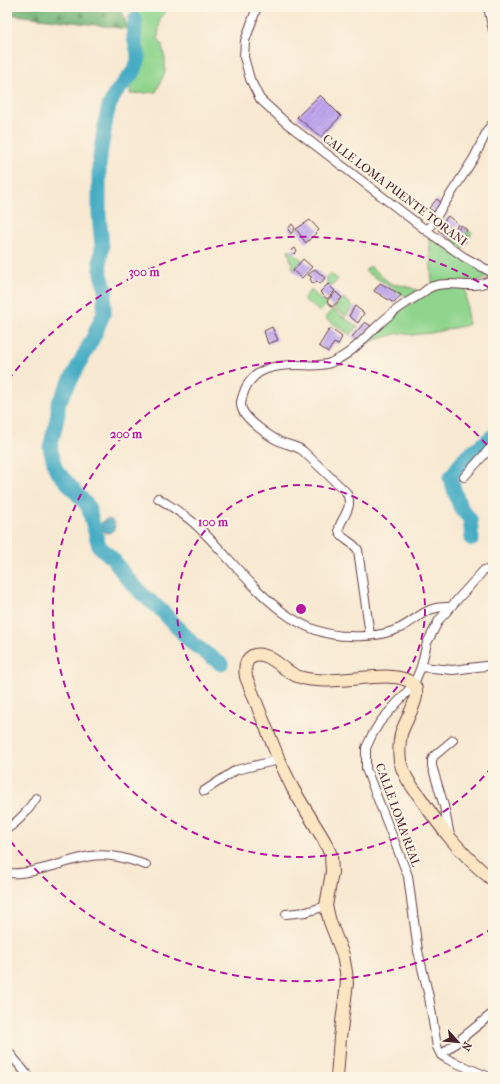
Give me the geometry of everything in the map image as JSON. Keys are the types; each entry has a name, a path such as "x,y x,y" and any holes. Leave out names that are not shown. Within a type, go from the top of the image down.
{"main road":[{"path":"337,1077 347,983 343,956 330,922 326,906 332,872 331,855 324,840 293,790 278,760 246,678 246,662 250,657 260,654 266,656 294,675 309,680 392,677 408,680 414,684 417,691 416,696 401,735 399,746 402,769 423,803 451,839 481,870 493,880"}],"street":[{"name":"CALLE LOMA PUENTE TORANI","path":"257,7 245,41 244,57 250,79 260,99 285,122 427,231 464,257 493,273"},
{"path":"488,7 493,30"},
{"path":"427,231 474,158 488,129 493,123"},
{"path":"370,635 358,550 339,532 339,528 350,502 346,492 300,448 281,442 266,433 248,418 241,408 241,401 247,386 260,372 275,367 297,365 320,366 348,355 372,331 406,302 434,286 445,284 478,285 493,279"},
{"path":"464,476 493,444"},
{"path":"158,498 194,523 268,600 287,616 307,627 329,635 380,635 411,622 430,609 449,607"},
{"name":"CALLE LOMA REAL","path":"441,1055 437,1047 429,998 418,951 408,876 366,769 366,748 380,722 414,684 421,667 427,643 439,620 449,607 484,570"},
{"path":"421,667 453,670 493,665"},
{"path":"451,839 444,806 432,766 432,760 434,756 453,740"},
{"path":"204,791 236,770 278,760"},
{"path":"7,829 27,813 36,798"},
{"path":"7,873 27,872 93,856 119,856 146,864"},
{"path":"286,914 306,912 326,906"},
{"path":"489,1077 446,1059 441,1055 493,1013"},
{"path":"7,1050 29,1077"}],"green space":[{"path":"7,7 119,7 128,29 7,14"},
{"path":"124,7 169,7 160,19 158,38 162,45 165,59 165,72 156,92 130,94 136,22 132,11"},
{"path":"467,230 472,233 464,249 451,241 456,234 463,237"},
{"path":"429,237 491,276 479,281 432,284"},
{"path":"288,249 302,260 293,270"},
{"path":"370,266 391,284 406,286 419,291 407,297 365,271"},
{"path":"330,274 338,279 332,286 327,284 327,276"},
{"path":"438,287 466,289 468,325 431,333 412,335 399,333 366,343 398,312"},
{"path":"311,290 327,305 320,312 303,299"},
{"path":"343,298 353,306 346,316 334,308"},
{"path":"332,309 358,327 350,335 325,318"}],"water":[{"path":"108,519 113,521 115,526 113,531 108,533 103,531 101,526 103,521"}],"building":[{"path":"320,95 341,116 321,137 297,117"},
{"path":"437,199 443,205 435,213 429,208"},
{"path":"448,216 458,224 450,239 438,230"},
{"path":"310,220 319,230 306,243 296,229"},
{"path":"292,224 295,228 291,234 288,229"},
{"path":"461,225 467,230 463,237 457,233"},
{"path":"295,248 297,251 294,254 291,251"},
{"path":"303,259 312,267 302,278 293,271"},
{"path":"315,269 325,278 320,284 317,281 313,284 310,279 312,277 308,275"},
{"path":"380,283 401,295 394,303 374,291"},
{"path":"328,284 335,291 327,299 320,292"},
{"path":"336,292 342,298 332,307 327,301"},
{"path":"355,306 364,313 358,323 349,316"},
{"path":"365,322 371,326 359,341 352,337"},
{"path":"272,327 278,340 268,344 264,331"},
{"path":"330,328 342,337 338,345 334,343 328,352 319,346"}],"waterway":[{"path":"135,20 134,38 138,53 138,61 133,72 115,94 109,106 99,167 99,214 102,247 100,262 101,275 106,290 104,312 94,336 58,404 58,414 50,448 56,470 88,506 99,546 113,559 126,577 143,595 161,610 193,644 221,664"},
{"path":"472,539 470,519 460,507 450,478 464,459 493,436"}]}
